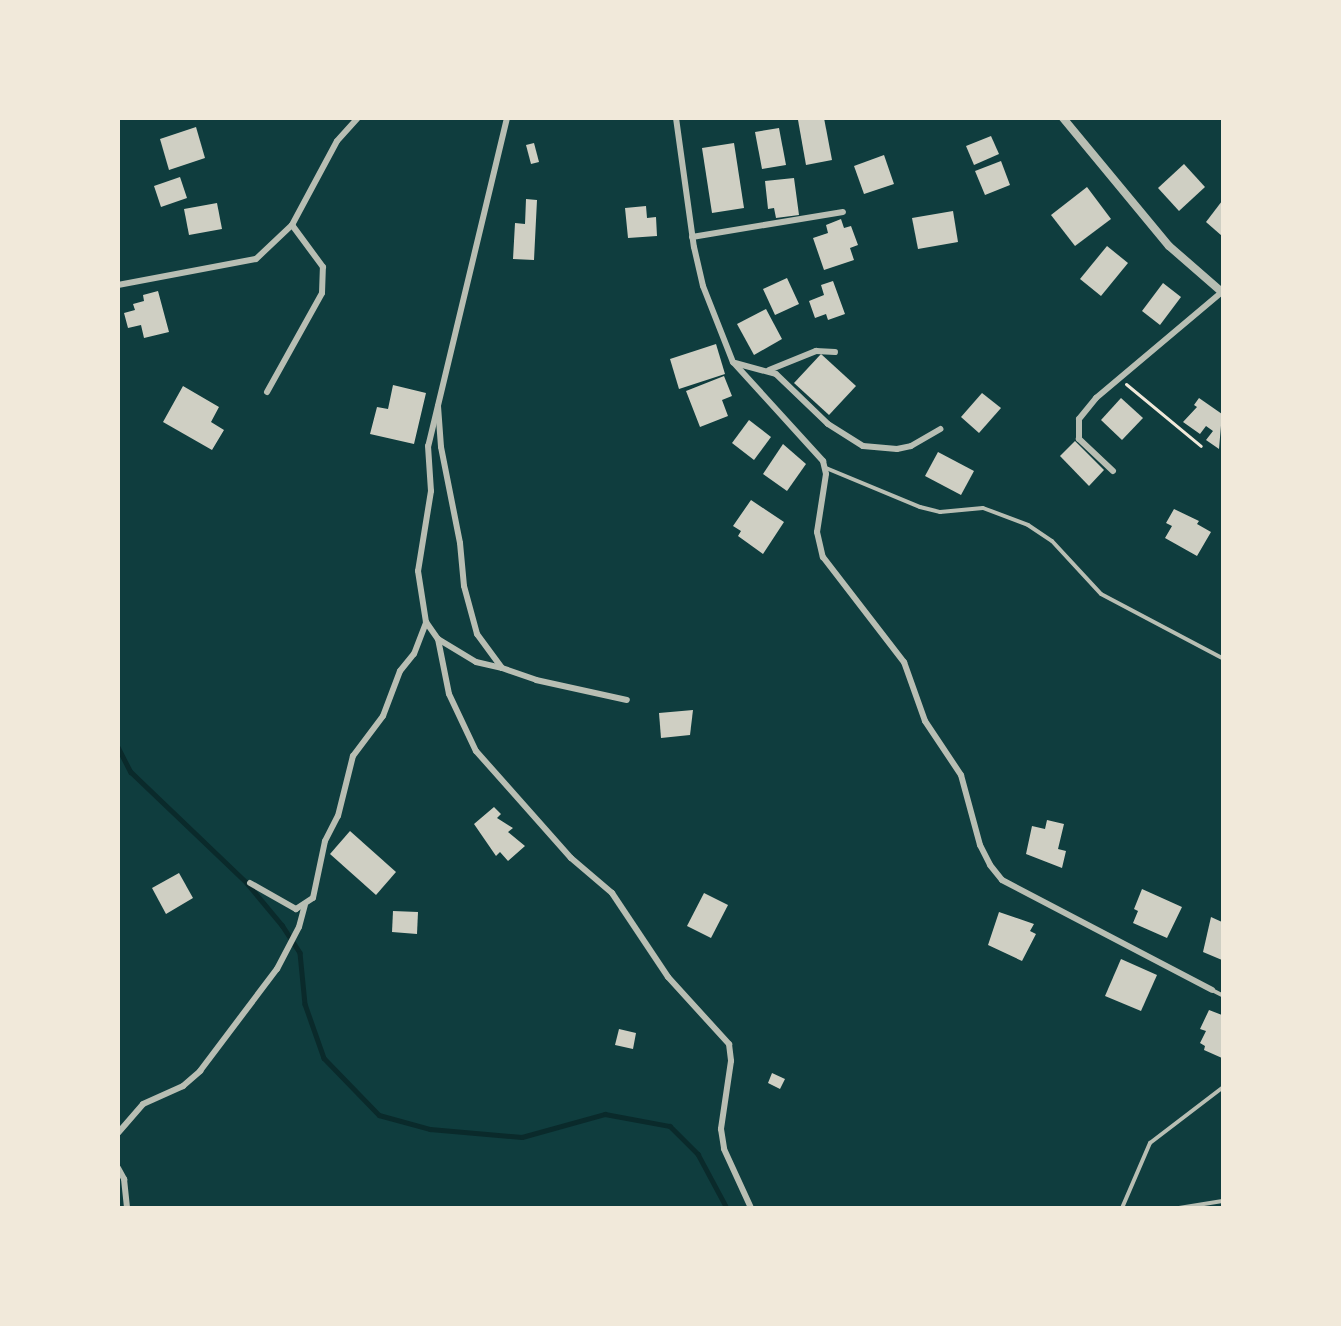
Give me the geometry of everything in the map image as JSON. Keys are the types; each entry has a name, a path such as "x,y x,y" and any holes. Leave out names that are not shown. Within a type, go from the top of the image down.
{"street":[{"path":"118,285 256,259 292,225 337,141 358,118"},
{"path":"507,118 505,141 485,198 477,245 438,396 428,446 431,490 418,571 426,622 438,639 476,662 536,680 627,700"},
{"path":"676,118 692,237 703,286 733,362 826,468 818,520 824,557 904,662 925,721 961,775 990,865 1002,880 1212,990"},
{"path":"1063,118 1169,246 1222,292 1088,406 1077,424 1083,444 1113,471"},
{"path":"692,237 843,212"},
{"path":"267,392 322,293 323,267 292,225"},
{"path":"769,370 816,351 835,352"},
{"path":"733,362 769,370 828,424 863,446 897,449 940,429"},
{"path":"438,396 441,447 460,543 464,586 477,634 502,668"},
{"path":"250,883 286,906 296,909 313,898 325,841 338,816 353,756 383,716 400,671 414,654 426,622"},
{"path":"438,639 449,694 476,751 571,858 612,893 668,977 729,1044 731,1061 721,1129 724,1149 751,1208"},
{"path":"118,1133 143,1104 183,1086 200,1071 277,969 299,927 305,905"},
{"path":"118,1168 124,1179 126,1208"}],"lane":[{"path":"826,468 920,507 940,512 983,508 1028,525 1052,541 1101,594 1222,658"},
{"path":"1212,990 1222,995"},
{"path":"1122,1208 1150,1143 1222,1088"},
{"path":"1179,1208 1222,1200"}],"path":[{"path":"1120,378 1201,446"}],"building":[{"path":"824,118 832,160 806,165 798,120"},
{"path":"196,127 205,158 169,170 160,139"},
{"path":"779,128 786,165 762,169 755,132"},
{"path":"991,136 999,154 974,165 966,146"},
{"path":"534,143 539,162 531,164 526,145"},
{"path":"734,143 744,208 712,213 702,148"},
{"path":"884,155 894,184 864,194 854,166"},
{"path":"1001,161 1010,185 985,195 975,171"},
{"path":"1184,164 1205,187 1179,211 1158,188"},
{"path":"180,177 187,198 161,207 154,186"},
{"path":"794,178 799,215 776,218 774,208 768,209 765,181"},
{"path":"1087,187 1111,219 1075,246 1051,215"},
{"path":"526,199 537,200 534,260 513,259 515,223 525,224"},
{"path":"1222,201 1222,236 1206,222"},
{"path":"217,203 222,229 189,235 184,209"},
{"path":"646,206 647,218 656,217 657,236 628,238 625,208"},
{"path":"953,211 958,242 918,249 912,218"},
{"path":"841,219 844,228 851,226 858,245 850,248 854,260 824,270 813,238 828,233 826,225"},
{"path":"1107,246 1128,263 1101,296 1080,279"},
{"path":"787,278 799,304 775,315 763,289"},
{"path":"833,281 845,314 828,320 826,314 815,318 809,301 824,295 821,285"},
{"path":"1163,283 1181,297 1160,325 1142,311"},
{"path":"158,291 169,332 144,338 141,325 128,328 124,313 135,310 133,304 144,301 143,295"},
{"path":"766,309 782,339 754,355 737,324"},
{"path":"716,344 725,374 679,389 670,359"},
{"path":"821,354 856,386 829,415 794,383"},
{"path":"724,376 732,396 722,400 728,416 700,427 686,391"},
{"path":"393,385 426,393 414,444 370,434 377,407 388,409"},
{"path":"183,386 219,407 211,422 224,430 212,450 163,422"},
{"path":"982,393 1001,408 979,433 961,417"},
{"path":"1121,398 1143,418 1122,440 1101,420"},
{"path":"1199,398 1222,414 1219,449 1206,440 1213,431 1206,426 1200,434 1183,422 1197,407 1194,405"},
{"path":"749,420 771,437 754,460 732,443"},
{"path":"1075,441 1104,470 1089,486 1060,456"},
{"path":"783,444 806,464 787,491 763,474"},
{"path":"938,452 974,471 961,495 925,476"},
{"path":"751,500 784,522 763,554 738,536 741,531 733,526"},
{"path":"1174,509 1199,521 1197,524 1211,532 1197,556 1165,538 1172,526 1166,523"},
{"path":"693,710 690,735 661,738 659,713"},
{"path":"494,807 501,814 497,818 513,828 508,832 525,846 508,861 500,852 496,856 474,824"},
{"path":"1047,820 1064,824 1058,849 1066,851 1062,868 1026,854 1032,826 1045,829"},
{"path":"350,831 396,872 376,895 330,854"},
{"path":"179,873 193,898 166,914 152,888"},
{"path":"1142,889 1182,907 1167,938 1133,923 1138,911 1134,909"},
{"path":"704,893 728,905 711,938 687,926"},
{"path":"393,911 418,912 417,934 392,932"},
{"path":"999,912 1034,924 1030,931 1036,934 1022,961 988,945"},
{"path":"1211,917 1222,922 1222,960 1203,952"},
{"path":"1121,959 1157,975 1141,1011 1105,996"},
{"path":"1209,1010 1222,1015 1222,1058 1204,1050 1205,1046 1200,1043 1206,1031 1200,1029"},
{"path":"619,1029 636,1033 633,1049 615,1045"},
{"path":"772,1073 785,1079 780,1089 768,1083"}],"waterway":[{"path":"118,747 131,772 247,883 282,925 300,953 305,1004 324,1058 379,1115 430,1129 522,1137 605,1114 670,1126 698,1154 727,1208"}]}
